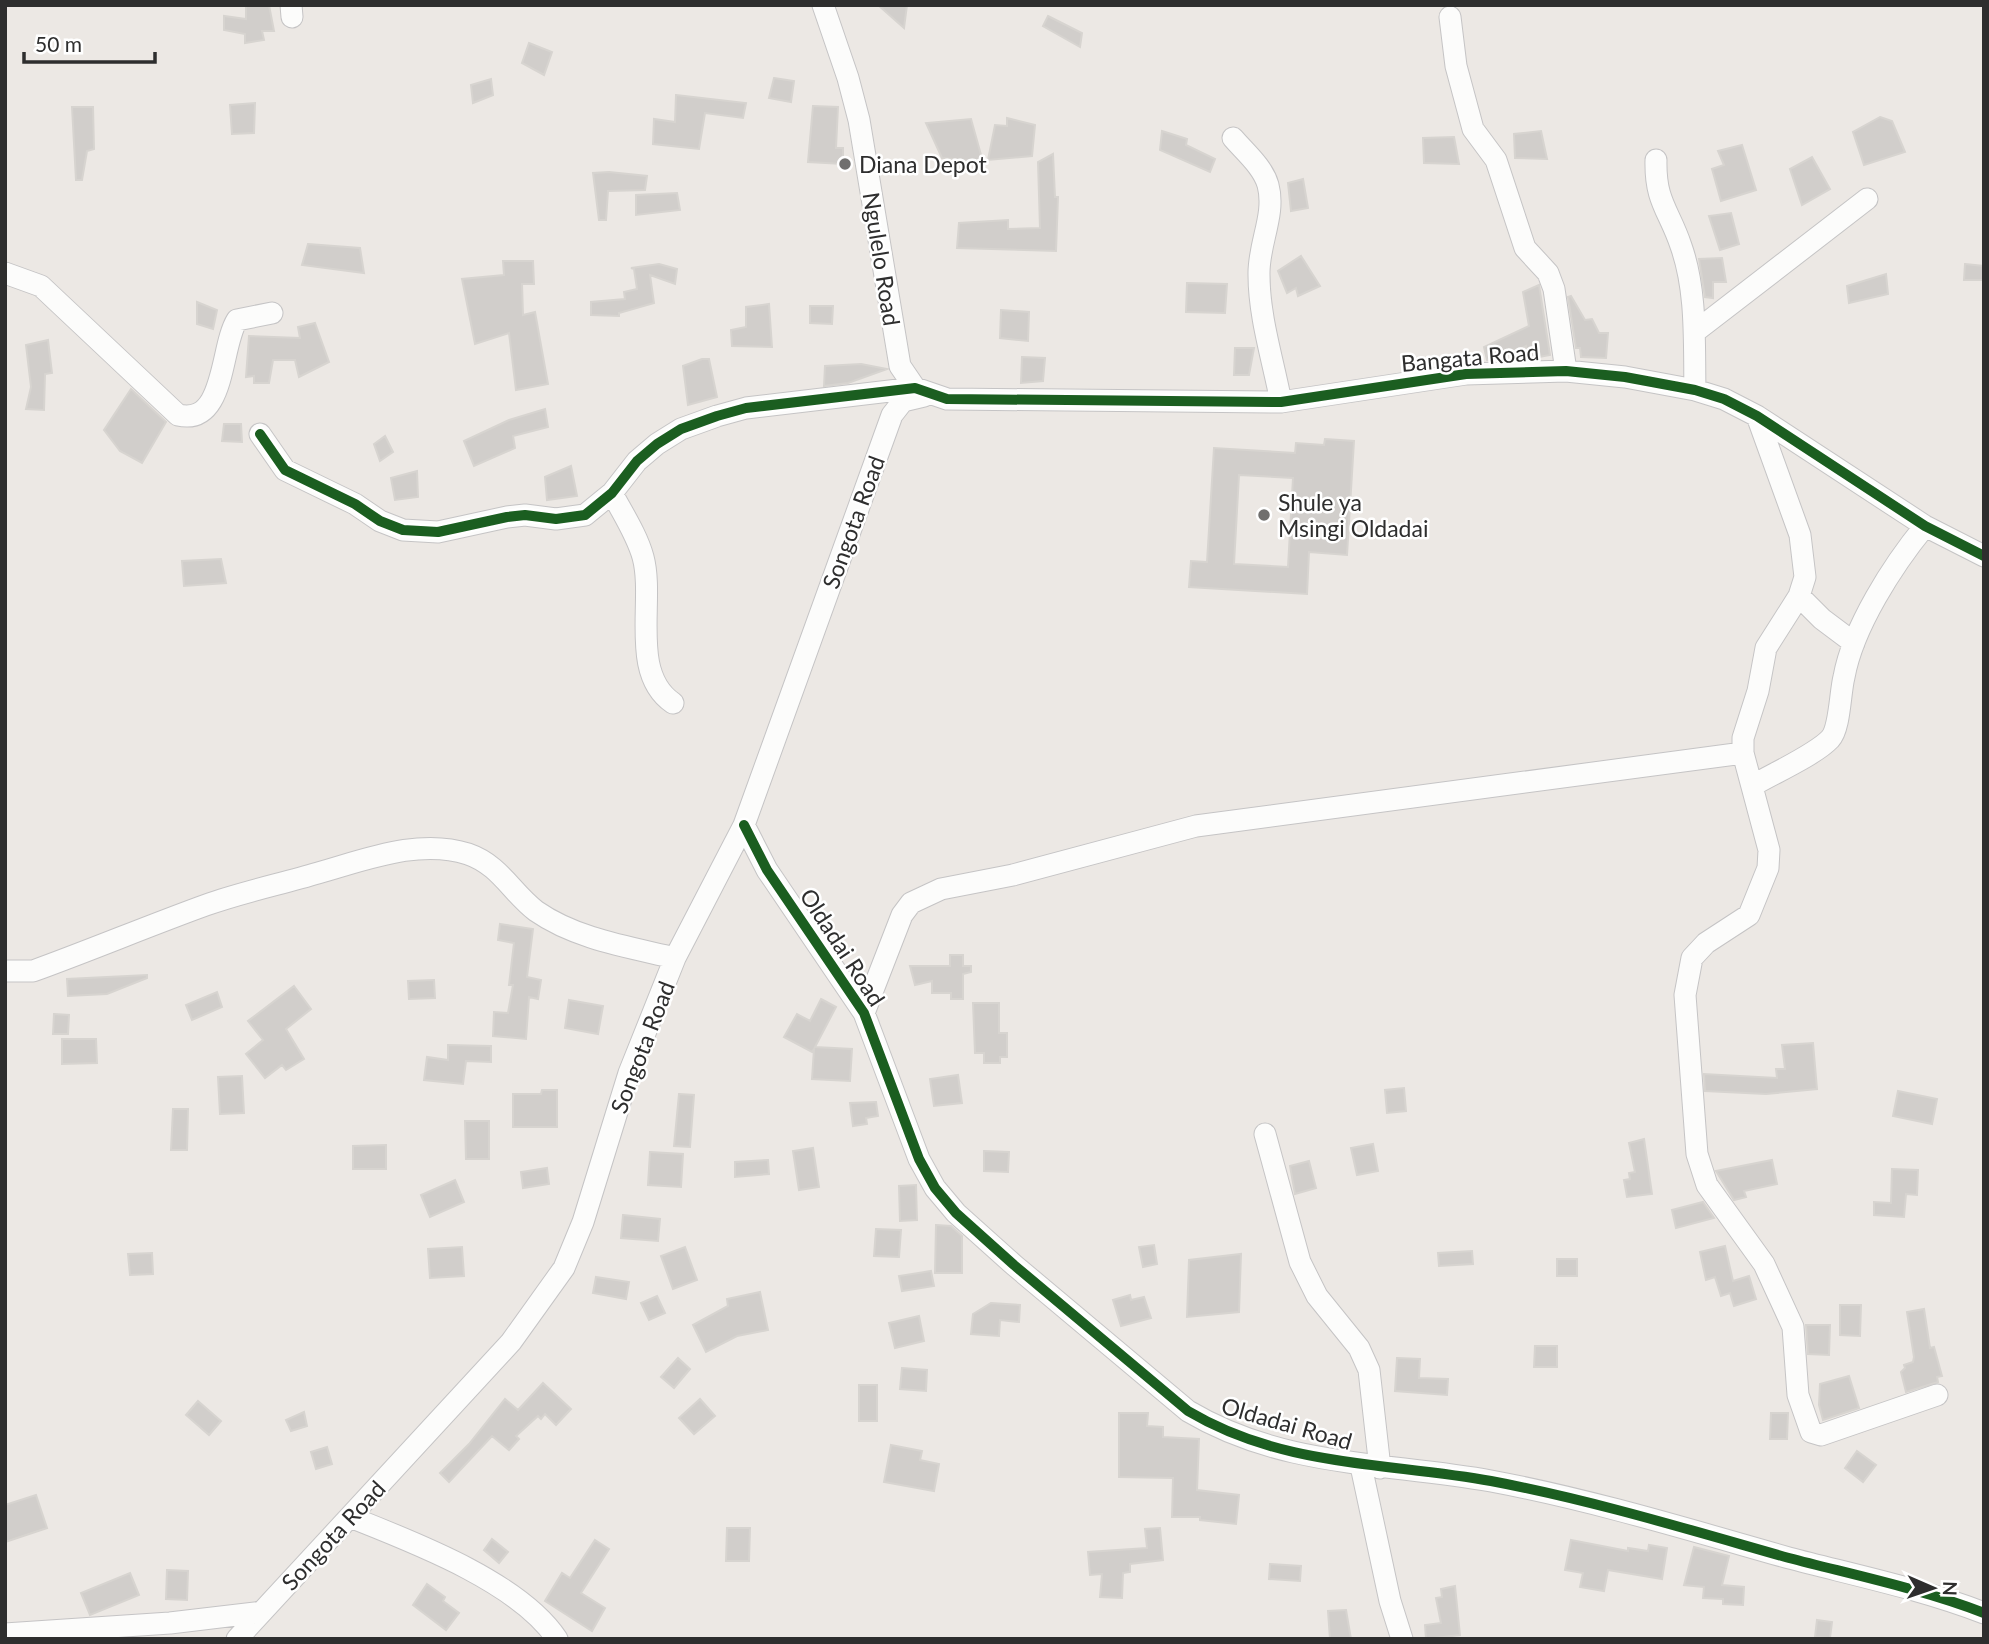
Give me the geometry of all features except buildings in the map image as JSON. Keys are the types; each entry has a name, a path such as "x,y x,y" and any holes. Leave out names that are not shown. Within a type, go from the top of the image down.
{"street":[{"name":"Ngulelo Road","path":"823,5 859,120 900,366 924,391"},
{"path":"1450,18 1456,66 1473,129 1496,160 1525,248 1548,273 1554,289 1566,371"},
{"path":"1233,138 1265,176 1269,189 1270,215 1259,257 1259,287 1281,401"},
{"path":"1656,160 1656,182 1660,200 1681,245 1696,331 1695,390"},
{"path":"1696,331 1867,199"},
{"path":"5,273 41,286 178,415 186,417 195,416 213,400 237,320 272,313"},
{"name":"Bangata Road","path":"924,391 947,399 1281,401 1466,374 1566,371 1625,377 1695,390 1757,416 1925,526 1984,556"},
{"path":"260,433 285,470 355,504 380,521 404,530 438,532 525,515 572,519 585,515 612,493 638,461 657,444 681,429 717,415 746,408 924,391"},
{"name":"Songota Road","path":"237,1639 511,1342 564,1268 583,1223 629,1073 676,958 744,825 892,415 903,401 924,391"},
{"path":"1757,416 1800,535 1805,577 1799,596 1766,648 1758,691 1743,738 1743,753 1769,850 1768,868 1749,915 1706,943 1692,958 1687,976 1685,995 1696,1154 1707,1185 1764,1264 1793,1327 1798,1395 1811,1432 1821,1435 1937,1395"},
{"path":"612,493 644,559 649,658 659,691 673,703"},
{"path":"1752,786 1831,738 1836,730 1844,673 1854,643 1895,566 1925,526"},
{"path":"1799,596 1822,619 1854,643"},
{"path":"863,1013 902,915 911,903 941,889 1013,875 1196,826 1743,753"},
{"name":"Oldadai Road","path":"744,825 767,870 863,1013 919,1159 935,1188 966,1222 1188,1411 1219,1429 1280,1448 1371,1467 1488,1480 1568,1497 1984,1613"},
{"path":"5,971 33,971 134,935 207,904 388,854 420,849 456,851 482,860 496,868 534,909 556,922 595,938 676,958"},
{"path":"1265,1133 1300,1262 1317,1296 1359,1348 1369,1370 1371,1467 1390,1601 1402,1639"},
{"path":"350,1517 422,1548 519,1599 557,1639"},
{"path":"5,1634 170,1623 262,1612"}],"cycle path":[{"path":"260,434 285,470 355,504 380,521 403,530 438,532 507,517 525,515 556,519 585,515 612,493 637,461 657,444 681,429 746,408 915,388 947,399 1281,402 1466,374 1566,371 1625,377 1695,390 1724,399 1757,416 1925,526 1984,556"},
{"path":"744,825 767,870 864,1013 919,1159 935,1188 956,1213 1014,1265 1188,1411 1224,1430 1299,1453 1491,1481 1566,1497 1912,1590 1984,1613"}],"place":[{"name":"Diana Depot","path":"845,164"},
{"name":"Shule ya Msingi Oldadai","path":"1264,515"}]}
